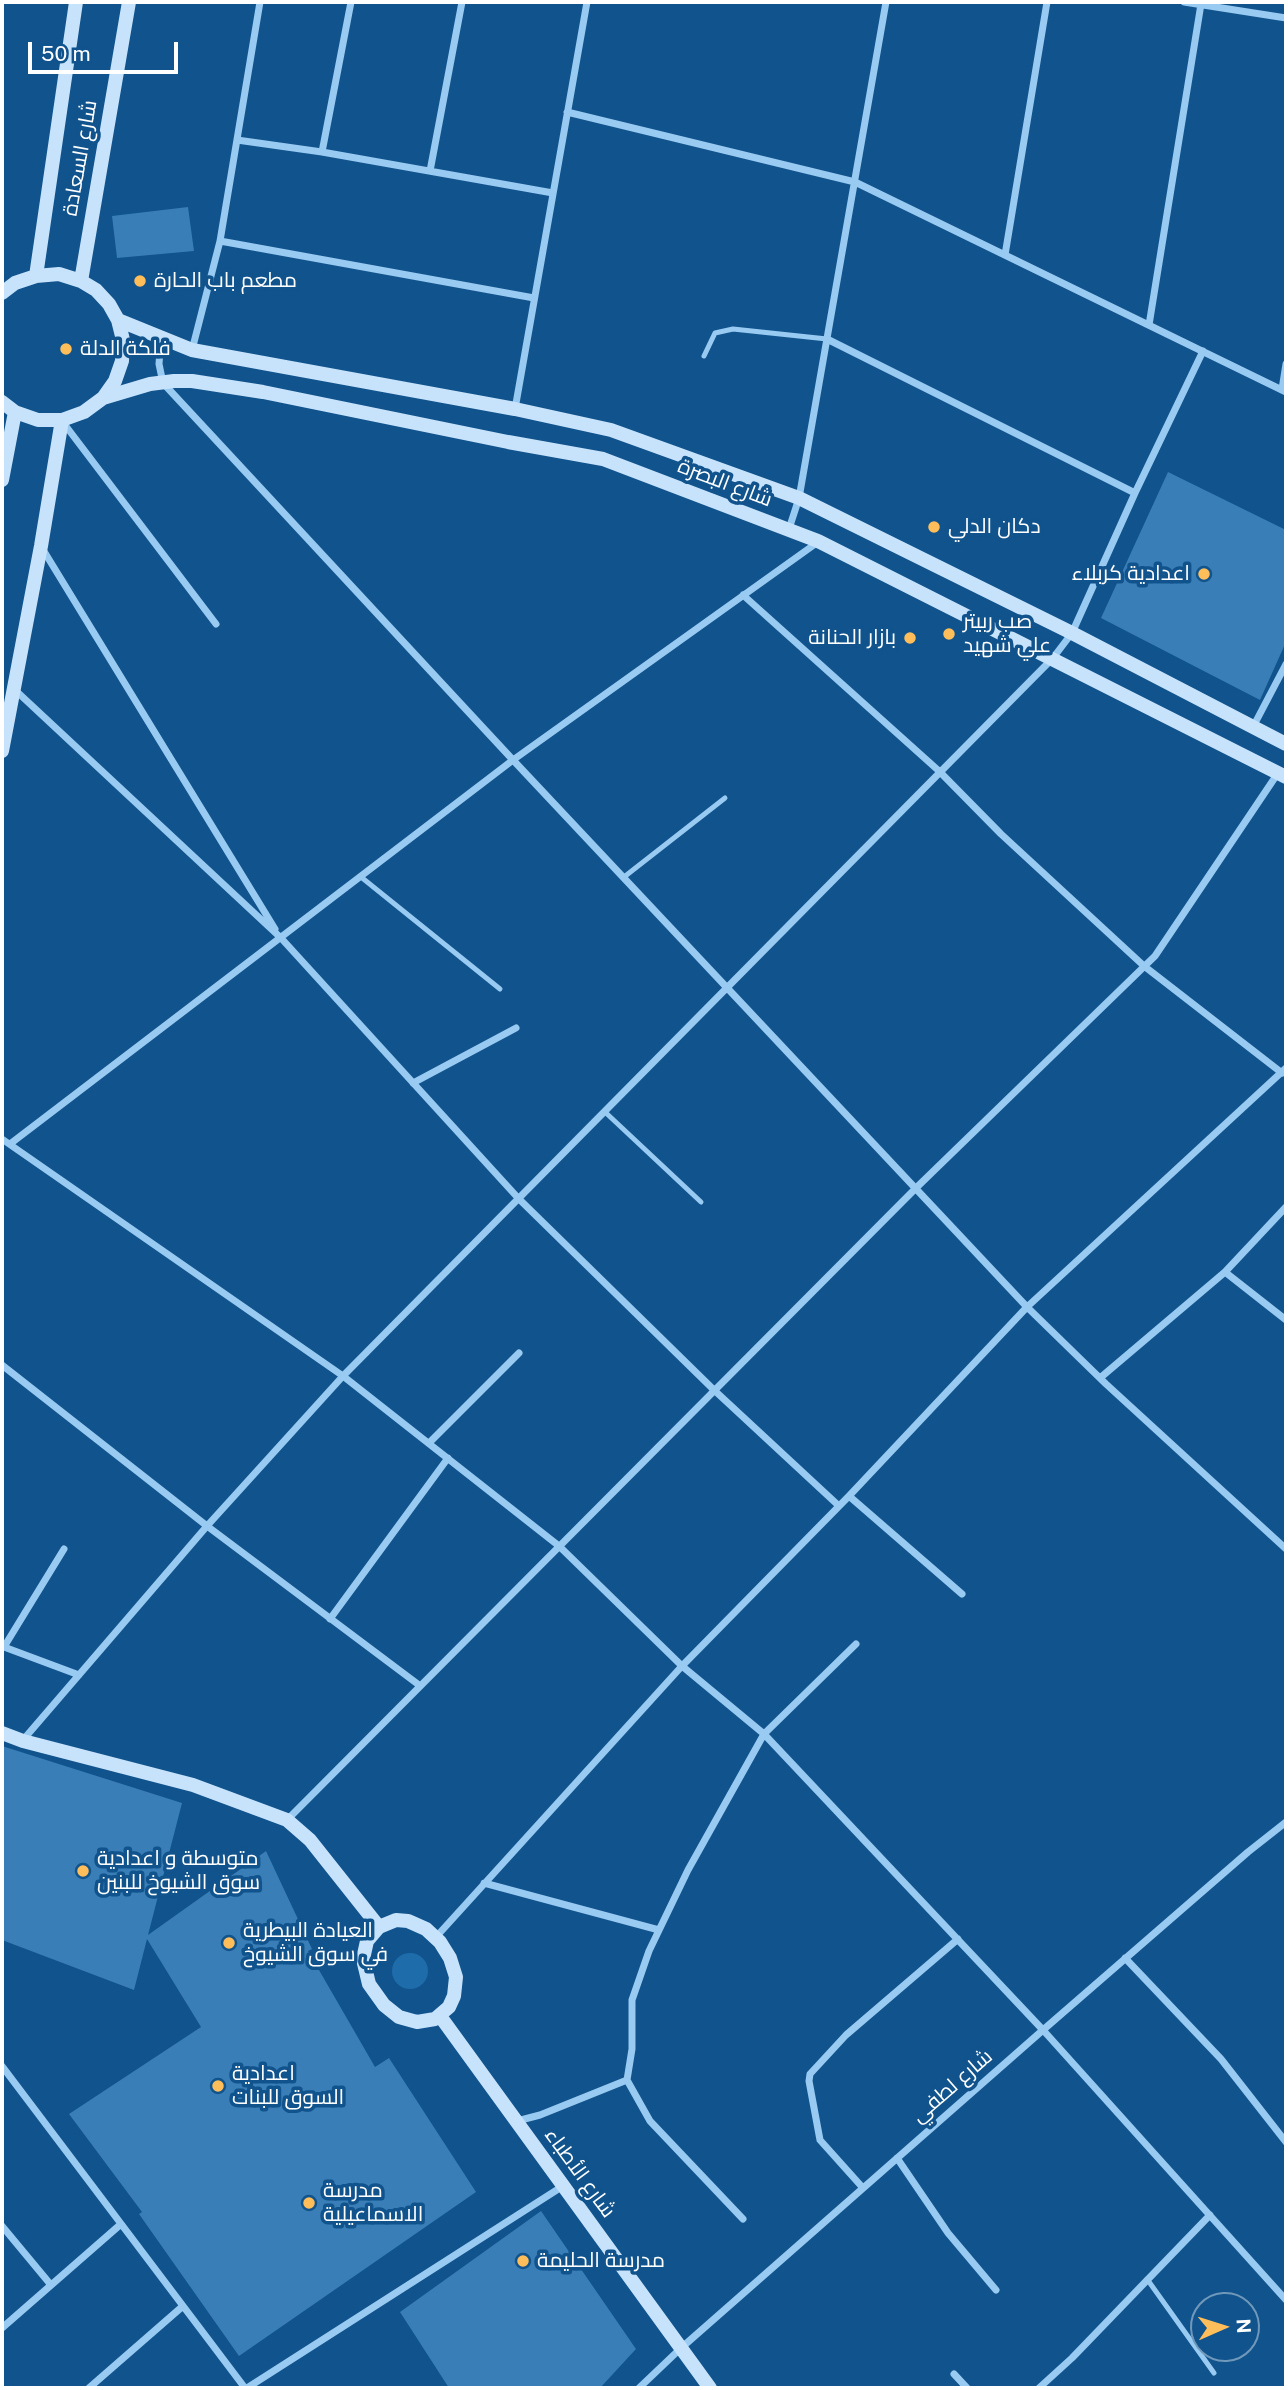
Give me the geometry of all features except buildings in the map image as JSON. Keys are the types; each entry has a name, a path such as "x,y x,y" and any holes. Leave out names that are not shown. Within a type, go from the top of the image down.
{"main road":[{"name":"شارع السعادة","path":"36,276 76,2"},
{"name":"شارع السعادة","path":"81,281 129,2"},
{"path":"2,293 15,283 36,276 59,274 81,281 103,297 118,320 123,340 122,361 115,381 103,398"},
{"name":"شارع البصرة","path":"118,320 192,350 515,409 611,430 799,498 1072,633 1286,744"},
{"name":"شارع البصرة","path":"62,420 84,412 103,398 136,387 192,381 263,392 603,459 818,541 1282,775"},
{"path":"2,402 15,412 38,420 62,420 2,751"},
{"path":"2,480 15,412"},
{"path":"2,1733 23,1741 193,1785 287,1820 310,1840 379,1927"},
{"path":"396,1920 426,1929 436,1937 447,1952 456,1977 452,2001 440,2015 429,2021 411,2021 388,2010 375,1995 366,1978 363,1959 367,1941 379,1927 396,1920"},
{"name":"شارع الأطباء","path":"440,2015 710,2388"}],"street":[{"path":"192,350 220,241 260,2"},
{"path":"322,152 351,2"},
{"path":"430,171 461,2"},
{"path":"515,409 587,2"},
{"path":"789,529 799,498 886,2"},
{"path":"1005,255 1047,2"},
{"path":"1184,2 1286,18"},
{"path":"1149,325 1201,5"},
{"path":"567,112 855,182 1284,390 1286,363"},
{"path":"237,140 322,152 553,193"},
{"path":"220,241 534,298"},
{"path":"161,338 159,364 163,383 513,760 729,986 1027,1307 1286,1549"},
{"path":"827,339 1135,493"},
{"path":"23,1741 206,1526 343,1376 1052,658 1072,633 1203,351"},
{"path":"62,420 216,624"},
{"path":"10,1144 513,760 818,541"},
{"path":"41,546 281,938"},
{"path":"436,1937 682,1666 849,1496 1027,1307 1284,1070 1144,966 1001,834 939,771 743,595"},
{"path":"1253,727 1286,664"},
{"path":"14,688 281,938 519,1199 714,1390 839,1506"},
{"path":"287,1820 916,1188 1155,956 1282,775"},
{"path":"413,1083 516,1028"},
{"path":"2,1139 343,1376 559,1546 682,1666 764,1734 1043,2030 1286,2300"},
{"path":"1100,1378 1224,1272 1286,1208"},
{"path":"1224,1272 1286,1320"},
{"path":"429,1443 519,1353"},
{"path":"2,1365 206,1526 419,1685"},
{"path":"330,1619 447,1458"},
{"path":"849,1496 962,1594"},
{"path":"64,1549 3,1646 79,1675"},
{"path":"743,2219 650,2120 627,2080 632,2049 632,2000 649,1951 688,1871 764,1734 856,1644"},
{"name":"شارع لطفي","path":"639,2388 680,2348 1125,1958 1286,1822"},
{"path":"484,1883 659,1930"},
{"path":"863,2188 820,2140 810,2074 846,2035 958,1939"},
{"path":"1125,1958 1221,2059 1286,2142"},
{"path":"2,2066 246,2388 563,2186"},
{"path":"517,2121 540,2115 627,2080"},
{"path":"897,2158 948,2233 996,2290"},
{"path":"1039,2388 1072,2358 1210,2215"},
{"path":"2,2328 121,2224"},
{"path":"2,2226 51,2286"},
{"path":"89,2388 183,2306"},
{"path":"954,2375 967,2388"}],"lane":[{"path":"704,356 715,334 733,329 827,339"},
{"path":"624,877 725,798"},
{"path":"361,877 500,989"},
{"path":"605,1112 701,1202"},
{"path":"1147,2279 1214,2373"}],"shaded area":[{"path":"410,1953 423,1958 428,1971 423,1984 410,1989 397,1984 392,1971 397,1958"}],"place":[{"name":"مطعم باب الحارة","path":"140,281"},
{"name":"فلكة الدلة","path":"66,349"},
{"name":"دكان الدلي","path":"934,527"},
{"name":"اعدادية كربلاء","path":"1204,574"},
{"name":"صب ربيتر علي شهيد","path":"949,634"},
{"name":"بازار الحنانة","path":"910,638"},
{"name":"متوسطة و اعدادية سوق الشيوخ للبنين","path":"83,1871"},
{"name":"العيادة البيطرية في سوق الشيوخ","path":"229,1943"},
{"name":"اعدادية السوق للبنات","path":"218,2086"},
{"name":"مدرسة الاسماعيلية","path":"309,2203"},
{"name":"مدرسة الحليمة","path":"523,2261"}]}
